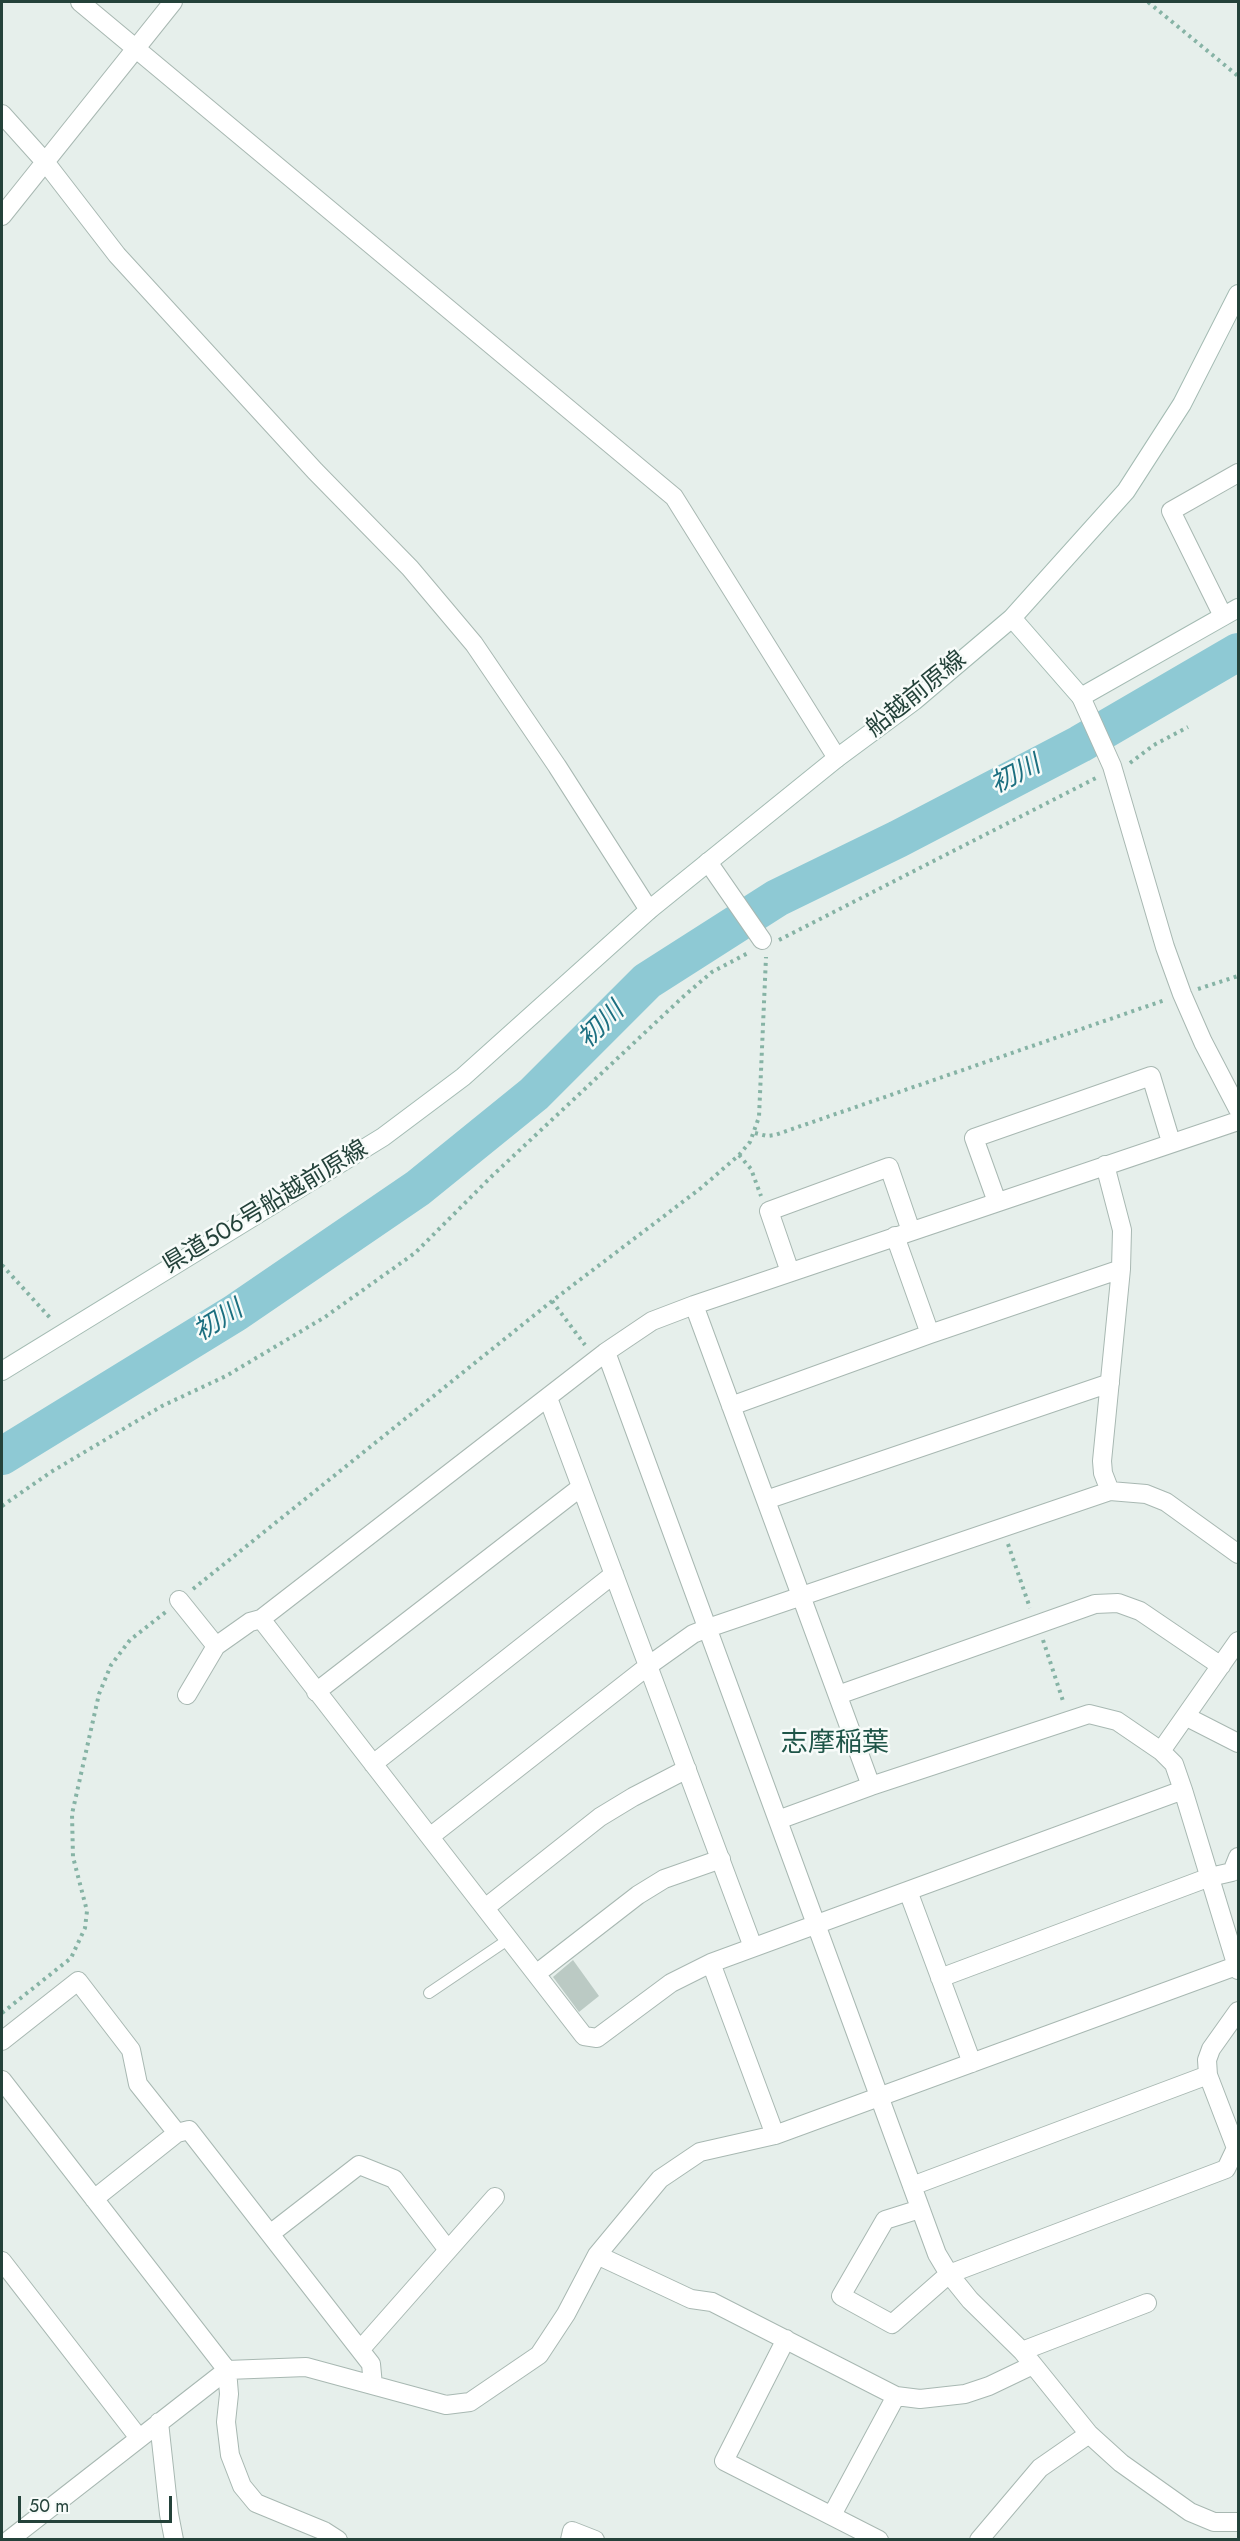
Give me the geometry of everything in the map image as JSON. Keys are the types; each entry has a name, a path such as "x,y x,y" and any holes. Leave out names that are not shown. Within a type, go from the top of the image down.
{"street":[{"path":"80,2 137,47 674,497 837,759"},
{"path":"2,216 173,2"},
{"path":"2,114 46,163 117,255 315,471 410,568 474,644 557,766 649,910"},
{"name":"船越前原線","path":"518,1028 649,910 914,700 1012,618 1126,491 1182,404 1239,294"},
{"path":"1081,697 1231,612 1171,511 1239,474"},
{"path":"1012,618 1081,697 1112,769 1165,947 1182,994 1203,1042 1239,1109"},
{"path":"708,862 763,944"},
{"name":"県道506号船越前原線","path":"2,1371 62,1332 383,1137 463,1077 518,1028"},
{"path":"997,1202 974,1138 1151,1076 1171,1142"},
{"path":"187,1695 216,1646 249,1622 261,1618 601,1356 652,1321 903,1233 1239,1121"},
{"path":"1105,1165 1122,1230 1121,1269 1102,1461 1103,1473 1110,1491"},
{"path":"790,1272 769,1211 889,1167 903,1233 930,1334"},
{"path":"731,1406 930,1334 1121,1269"},
{"path":"694,1305 871,1785"},
{"path":"601,1356 708,1628 937,2254 949,2274 970,2300 1027,2358 1089,2434 1120,2463 1190,2512 1214,2522 1239,2522"},
{"path":"766,1500 1110,1383"},
{"path":"548,1398 753,1947"},
{"path":"316,1692 581,1487"},
{"path":"431,1836 648,1666 693,1634 708,1628 802,1598 1110,1491 1146,1494 1166,1502 1239,1554"},
{"path":"373,1764 614,1574"},
{"path":"838,1695 1095,1604 1118,1603 1140,1611 1221,1666"},
{"path":"182,1604 216,1646"},
{"path":"261,1618 584,2036 597,2038 671,1983 711,1963 1183,1790"},
{"path":"1161,1751 1239,1641"},
{"path":"9,2540 227,2370 306,2367 446,2405 470,2402 539,2355 566,2314 597,2255 660,2179 700,2152 775,2135 1237,1968 1174,1764 1161,1751 1117,1720 1089,1714 871,1785 778,1820"},
{"path":"1187,1717 1239,1743"},
{"path":"485,1908 600,1817 687,1769"},
{"path":"940,1978 1210,1877 1232,1872 1239,1857"},
{"path":"536,1974 638,1895 664,1879 721,1859"},
{"path":"908,1891 972,2063"},
{"path":"711,1963 775,2135"},
{"path":"2,2041 78,1981 131,2050 138,2084 177,2133"},
{"path":"920,2209 885,2220 841,2296 892,2324 949,2274 1226,2169 1236,2148 1208,2075 1207,2060 1211,2049 1239,2011"},
{"path":"912,2186 1208,2075"},
{"path":"2,2080 227,2370 230,2394 226,2422 230,2455 242,2486 256,2503 324,2531 338,2540"},
{"path":"94,2199 177,2133 189,2130 371,2364 373,2385"},
{"path":"270,2234 359,2165 394,2179 448,2250"},
{"path":"360,2350 495,2197"},
{"path":"597,2255 692,2300 712,2302 896,2396 920,2399 965,2394 989,2386 1027,2358 1147,2303"},
{"path":"2,2261 139,2438"},
{"path":"786,2339 724,2461 879,2540"},
{"path":"832,2515 896,2396"},
{"path":"159,2422 168,2514 174,2540"},
{"path":"979,2540 1040,2468 1089,2434"},
{"path":"570,2540 572,2531 595,2540"}],"lane":[{"path":"429,1993 509,1939"}],"path":[{"path":"1148,2 1239,76"},
{"path":"2,1506 51,1472 162,1406 226,1376 325,1317 415,1253 492,1176 712,972 1081,784 1112,769 1124,767 1154,745 1188,727"},
{"path":"2,2013 71,1958 85,1928 87,1911 73,1857 72,1814 99,1694 111,1665 130,1640 182,1604 552,1302 741,1157 757,1133 759,1117 767,958 763,944"},
{"path":"757,1133 767,1136 1239,976"},
{"path":"741,1157 748,1164 769,1211"},
{"path":"2,1265 62,1332"},
{"path":"552,1302 601,1356"}],"building":[{"path":"573,1960 599,1996 579,2012 553,1977"}],"waterway":[{"name":"初川","path":"2,1456 235,1313 418,1188 534,1094 647,981 777,898 898,839 1080,744 1238,652"}],"district":[{"name":"志摩稲葉","path":"835,1744"}]}
